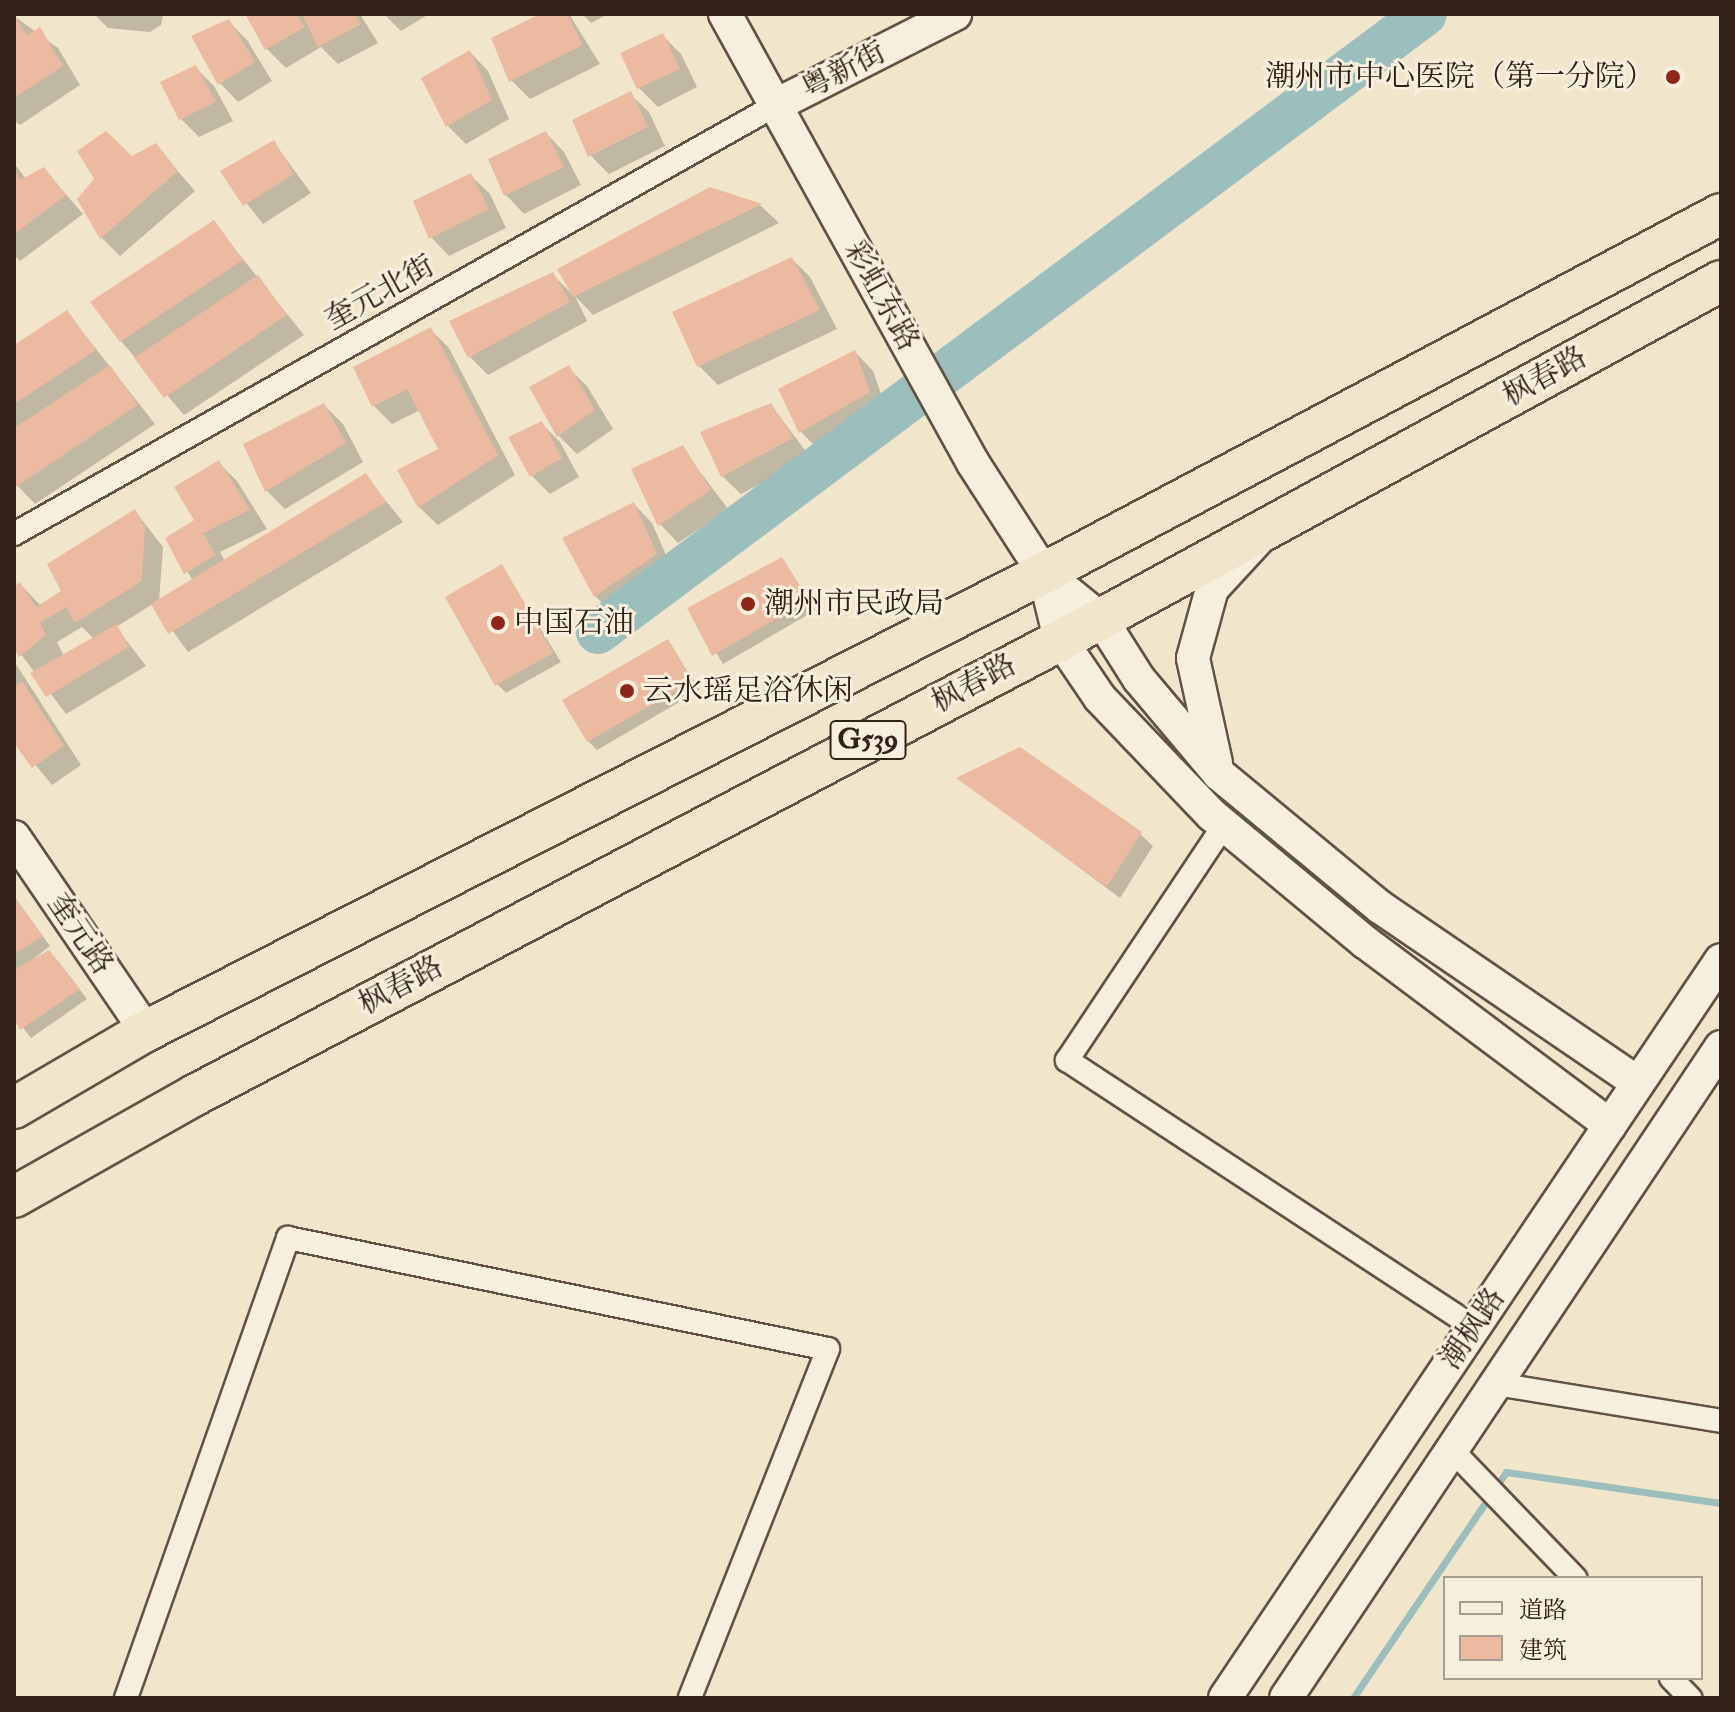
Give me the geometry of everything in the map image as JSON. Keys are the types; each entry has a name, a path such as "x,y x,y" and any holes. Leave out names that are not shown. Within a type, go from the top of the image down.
{"highway":[{"name":"枫春路","path":"14,1108 146,1031 1044,573 1721,214"},
{"name":"枫春路","path":"14,1197 195,1095 1101,619 1721,281"}],"main road":[{"name":"彩虹东路","path":"725,14 973,463 1044,573"},
{"name":"粤新街","path":"776,105 955,14"},
{"path":"1219,774 1193,658 1212,589 1268,528"},
{"path":"1044,573 1101,619 1139,679 1219,774 1380,907 1638,1083"},
{"path":"1044,573 1060,639 1100,698 1224,825 1365,942 1610,1125"},
{"name":"奎元路","path":"14,837 146,1031"},
{"name":"潮枫路","path":"1225,1698 1721,960"},
{"name":"潮枫路","path":"1286,1698 1721,1047"}],"street":[{"name":"奎元北街","path":"14,534 776,105"},
{"path":"1224,825 1067,1060 1474,1327"},
{"path":"126,1698 288,1238 828,1349 690,1698"},
{"path":"1496,1384 1721,1421"},
{"path":"1452,1450 1573,1576"},
{"path":"1673,1680 1690,1698"}],"building":[{"path":"14,14 27,35 40,27 63,66 14,98"},
{"path":"245,14 297,14 305,27 265,50"},
{"path":"302,14 355,14 361,24 318,47"},
{"path":"540,14 567,14 583,45 509,82 491,38"},
{"path":"229,19 255,62 218,85 191,36"},
{"path":"663,33 680,69 637,89 620,53"},
{"path":"470,50 492,100 446,127 421,78"},
{"path":"196,65 216,102 179,120 160,82"},
{"path":"631,91 648,127 588,157 572,120"},
{"path":"106,131 132,156 156,143 178,171 100,239 77,199 94,179 77,151"},
{"path":"546,131 564,167 504,196 488,159"},
{"path":"274,140 294,174 243,206 220,171"},
{"path":"44,167 66,195 14,234 14,168 20,180"},
{"path":"471,173 489,209 429,239 413,201"},
{"path":"710,187 762,204 573,297 557,269"},
{"path":"214,220 243,260 120,342 90,302"},
{"path":"792,257 820,310 697,367 672,312"},
{"path":"553,272 570,302 468,358 449,321"},
{"path":"258,275 287,315 164,398 134,358"},
{"path":"67,310 96,350 14,404 14,345"},
{"path":"431,327 498,455 418,508 397,470 438,449 407,389 372,407 353,367"},
{"path":"855,350 870,392 799,433 778,389"},
{"path":"110,365 138,405 14,488 14,428"},
{"path":"569,365 595,410 557,437 529,387"},
{"path":"324,403 346,443 265,492 243,444"},
{"path":"771,403 793,438 721,477 700,432"},
{"path":"542,421 562,458 530,477 508,437"},
{"path":"683,445 711,490 658,526 631,469"},
{"path":"219,460 250,510 203,533 216,555 184,574 165,538 194,520 174,487"},
{"path":"366,473 386,502 168,634 151,604"},
{"path":"634,502 657,554 594,597 562,538"},
{"path":"135,509 145,527 142,581 75,623 66,607 40,623 46,635 19,657 14,648 14,586 20,582 36,607 61,591 47,564"},
{"name":"潮州市民政局","path":"782,557 809,600 712,656 687,608"},
{"path":"502,564 553,653 495,686 445,597"},
{"path":"117,624 129,647 46,697 30,673"},
{"name":"云水瑶足浴休闲","path":"668,639 693,681 587,742 562,700"},
{"path":"22,681 64,746 32,768 14,743 14,687"},
{"path":"1020,747 1142,832 1107,887 956,778"},
{"path":"14,897 43,936 14,954"},
{"path":"49,950 80,989 20,1030 14,1020 14,970"}],"waterway":[{"path":"598,632 1425,14"},
{"path":"1353,1698 1506,1472 1721,1503"}],"place":[{"name":"潮州市中心医院（第一分院）","path":"1673,77"},
{"name":"潮州市民政局","path":"748,604"},
{"name":"中国石油","path":"498,623"},
{"name":"云水瑶足浴休闲","path":"627,691"}]}
